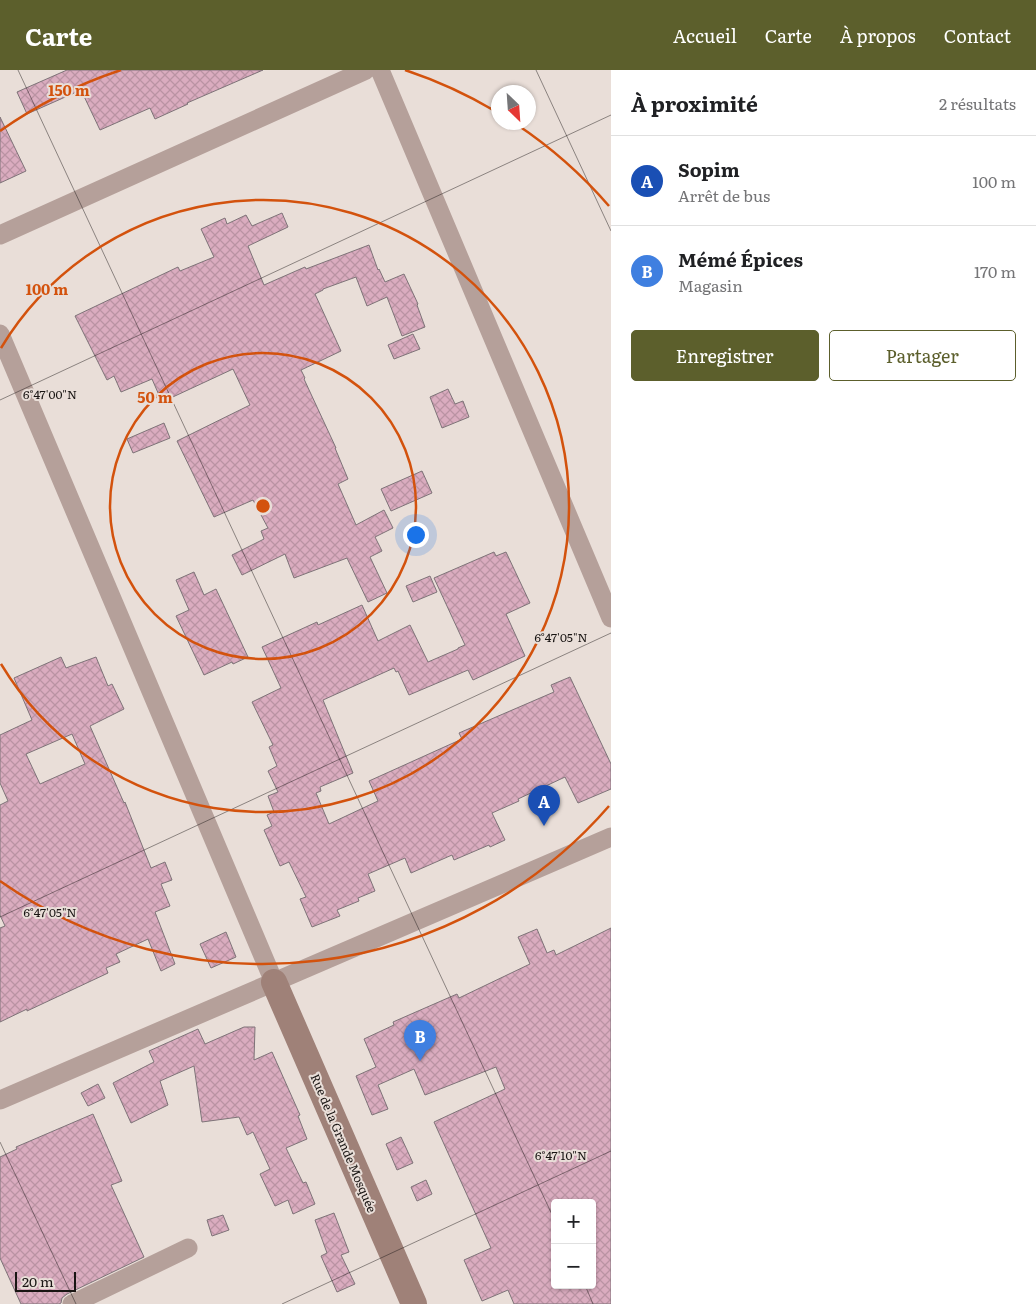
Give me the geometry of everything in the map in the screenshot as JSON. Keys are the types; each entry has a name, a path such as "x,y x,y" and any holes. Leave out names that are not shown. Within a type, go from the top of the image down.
{"street":[{"path":"0,235 366,70"},
{"path":"380,70 611,618"},
{"path":"0,334 274,982"},
{"path":"0,1100 611,837"},
{"name":"Rue de la Grande Mosquée","path":"274,982 414,1304"},
{"path":"72,1304 188,1248"}],"building":[{"path":"67,70 263,70 155,119 150,108 100,130 81,90 27,114 17,92"},
{"path":"0,117 26,171 0,183"},
{"path":"282,213 288,227 248,246 264,285 305,267 306,269 369,245 378,270 385,282 404,274 418,304 425,327 402,336 387,297 367,306 356,277 323,289 315,294 341,351 301,370 348,479 338,484 356,525 384,510 393,528 375,537 382,551 370,557 387,593 368,602 347,558 294,578 285,554 242,575 232,555 264,539 261,531 268,528 253,500 214,517 177,441 250,405 233,369 162,402 152,379 121,392 114,376 107,380 75,316 178,267 180,271 214,257 201,229 225,218 227,224 246,215 252,226"},
{"path":"413,334 420,349 394,359 388,345"},
{"path":"448,389 455,404 463,401 469,417 442,428 430,397"},
{"path":"164,423 170,438 133,453 127,439"},
{"path":"422,471 432,493 391,511 381,489"},
{"path":"494,552 496,556 506,552 530,603 506,614 525,656 473,680 468,670 409,695 398,671 396,672 394,668 323,700 353,773 320,787 321,791 316,793 329,824 378,801 369,781 462,739 459,733 554,692 551,685 570,677 611,764 611,789 578,803 565,777 492,813 505,840 454,860 452,855 411,873 405,858 368,874 375,891 358,898 359,901 337,910 340,916 312,927 300,899 306,897 289,862 280,866 264,830 272,826 267,815 274,812 268,796 278,792 268,771 277,766 269,747 273,745 252,702 281,688 262,647 317,622 318,625 362,605 378,641 410,625 428,662 465,645 434,578"},
{"path":"194,572 204,595 216,589 248,657 204,675 176,616 189,610 176,580"},
{"path":"430,576 437,592 413,602 406,586"},
{"path":"61,657 66,668 96,657 108,686 112,684 124,709 90,726 125,802 151,868 165,862 172,880 161,884 170,906 155,912 175,964 161,971 148,939 116,954 120,962 106,968 108,973 0,1022 0,928 5,926 0,915 0,805 8,801 0,783 0,735 32,720 14,678","holes":["72,734 85,764 40,784 26,754"]},
{"path":"611,928 611,1304 514,1304 508,1290 482,1301 464,1260 491,1248 434,1122 505,1089 496,1067 425,1095 414,1069 378,1085 388,1109 372,1115 356,1076 376,1067 364,1039 394,1025 393,1022 457,994 459,998 530,964 518,937 537,929 547,953 554,950 556,955"},
{"path":"226,932 236,957 211,968 200,944"},
{"path":"244,1027 255,1027 254,1060 272,1052 300,1115 298,1116 307,1139 286,1148 303,1183 306,1182 315,1204 293,1214 288,1200 275,1206 260,1174 270,1169 253,1132 247,1135 239,1117 202,1122 194,1066 160,1081 168,1105 131,1123 113,1083 154,1062 149,1051 198,1029 205,1044"},
{"path":"98,1084 105,1098 88,1106 81,1093"},
{"path":"93,1114 122,1181 111,1185 144,1257 67,1294 59,1304 21,1304 0,1258 0,1157 17,1149 16,1147"},
{"path":"401,1137 413,1163 397,1170 386,1144"},
{"path":"426,1180 432,1194 417,1201 411,1187"},
{"path":"334,1213 349,1252 341,1255 355,1284 337,1292 321,1256 327,1253 315,1220"},
{"path":"223,1215 229,1230 212,1236 207,1220"}],"place":[{"name":"Sopim","path":"544,826"},
{"name":"Mémé Épices","path":"420,1061"}]}
